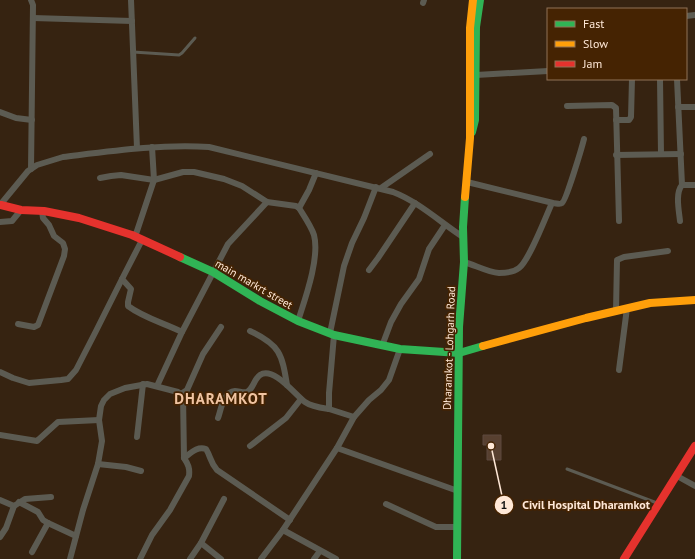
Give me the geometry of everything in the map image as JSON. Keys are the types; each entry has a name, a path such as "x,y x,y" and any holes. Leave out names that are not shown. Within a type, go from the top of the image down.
{"street":[{"path":"31,0 33,5 31,169"},
{"path":"131,0 137,148"},
{"name":"Dharamkot - Lohgarh Road","path":"457,559 459,327 464,262 463,237 470,138 470,28 473,0"},
{"name":"Dharamkot - Lohgarh Road","path":"470,138 475,120 476,27 480,0"},
{"path":"33,18 132,21"},
{"path":"476,75 547,71"},
{"path":"616,120 629,120 631,117 632,80"},
{"path":"660,80 661,154"},
{"path":"677,80 682,185 679,189 678,196 680,221"},
{"path":"567,106 615,106 619,221"},
{"path":"678,107 695,106"},
{"path":"0,112 16,118 32,120"},
{"path":"467,182 552,203 564,203 584,139"},
{"path":"0,204 18,181 31,169 52,160 63,157 137,148 183,145 208,147 379,188 405,197 463,237"},
{"path":"0,372 29,383 68,378 76,370 122,279 139,238 154,180 152,147"},
{"path":"329,410 332,334 344,266 352,243 379,188 430,154"},
{"path":"616,155 680,154"},
{"path":"100,178 121,175 154,180 183,172 206,174 242,186 267,202 296,206 299,208 314,236 315,256 307,293 298,321"},
{"path":"299,208 316,173"},
{"path":"682,185 695,185"},
{"path":"157,386 182,332 228,244 267,202"},
{"path":"369,270 415,203"},
{"path":"464,262 493,272 507,272 521,267 527,258 552,203"},
{"name":"main markrt street","path":"0,204 21,210 43,211 79,218 139,238 213,272 260,301 298,321 332,334 400,349 459,352 627,308 650,304 695,300"},
{"path":"0,222 12,221 21,210"},
{"path":"18,324 34,327 38,325 64,256 65,249 63,243 52,232 50,225 42,218 43,211"},
{"path":"382,346 391,322 423,272 429,249 445,225"},
{"path":"616,311 617,260 624,257 668,250"},
{"path":"122,279 131,289 128,306 143,316 182,332"},
{"path":"619,370 627,308"},
{"path":"181,394 186,390 203,354 221,327"},
{"path":"250,331 265,338 274,345 281,356 287,385"},
{"path":"261,559 290,520 337,448 354,417 369,400 381,390 388,380 400,349"},
{"path":"218,418 226,396 229,392 248,391 261,374 270,374 281,379 307,404 354,417"},
{"path":"137,437 143,384"},
{"path":"70,559 83,510 98,464 102,441 99,420 101,406 110,394 125,388 143,384 157,386 181,394 184,398 184,458 190,468 189,476 170,510 152,535 140,559"},
{"path":"250,446 286,418 301,399"},
{"path":"0,435 37,441 58,422 99,420"},
{"path":"624,559 695,446"},
{"path":"337,448 458,492"},
{"path":"184,458 197,449 206,449 211,463 217,470 290,520"},
{"path":"98,464 126,467 141,471"},
{"path":"676,476 695,486"},
{"path":"0,537 6,528 17,504 30,498 51,497"},
{"path":"190,559 201,543 224,499"},
{"path":"0,500 17,504 38,512 43,520 76,536"},
{"path":"386,504 436,527 457,527"},
{"path":"32,552 48,523"},
{"path":"283,530 336,559"},
{"path":"201,543 221,559"},
{"path":"314,559 320,551"}],"lane":[{"path":"133,52 179,55 195,38"},
{"path":"566,469 659,504"}],"building":[{"path":"483,435 501,435 501,460 487,460 487,445 483,445"}],"traffic: fast":[{"path":"472,132 475,120 476,27 480,0"},
{"path":"457,559 459,327 464,262 463,227 465,197"},
{"path":"180,257 213,272 260,301 298,321 334,335 400,349 459,353 483,346"}],"traffic: slow":[{"path":"465,197 470,138 470,28 473,0"},
{"path":"483,346 586,318 650,303 695,300"}],"traffic: jam":[{"path":"1,205 21,210 44,211 79,218 132,235 180,257"},
{"path":"624,559 695,446"}],"place":[{"name":"Civil Hospital Dharamkot","path":"491,446"}],"district":[{"name":"DHARAMKOT","path":"221,398"}]}
